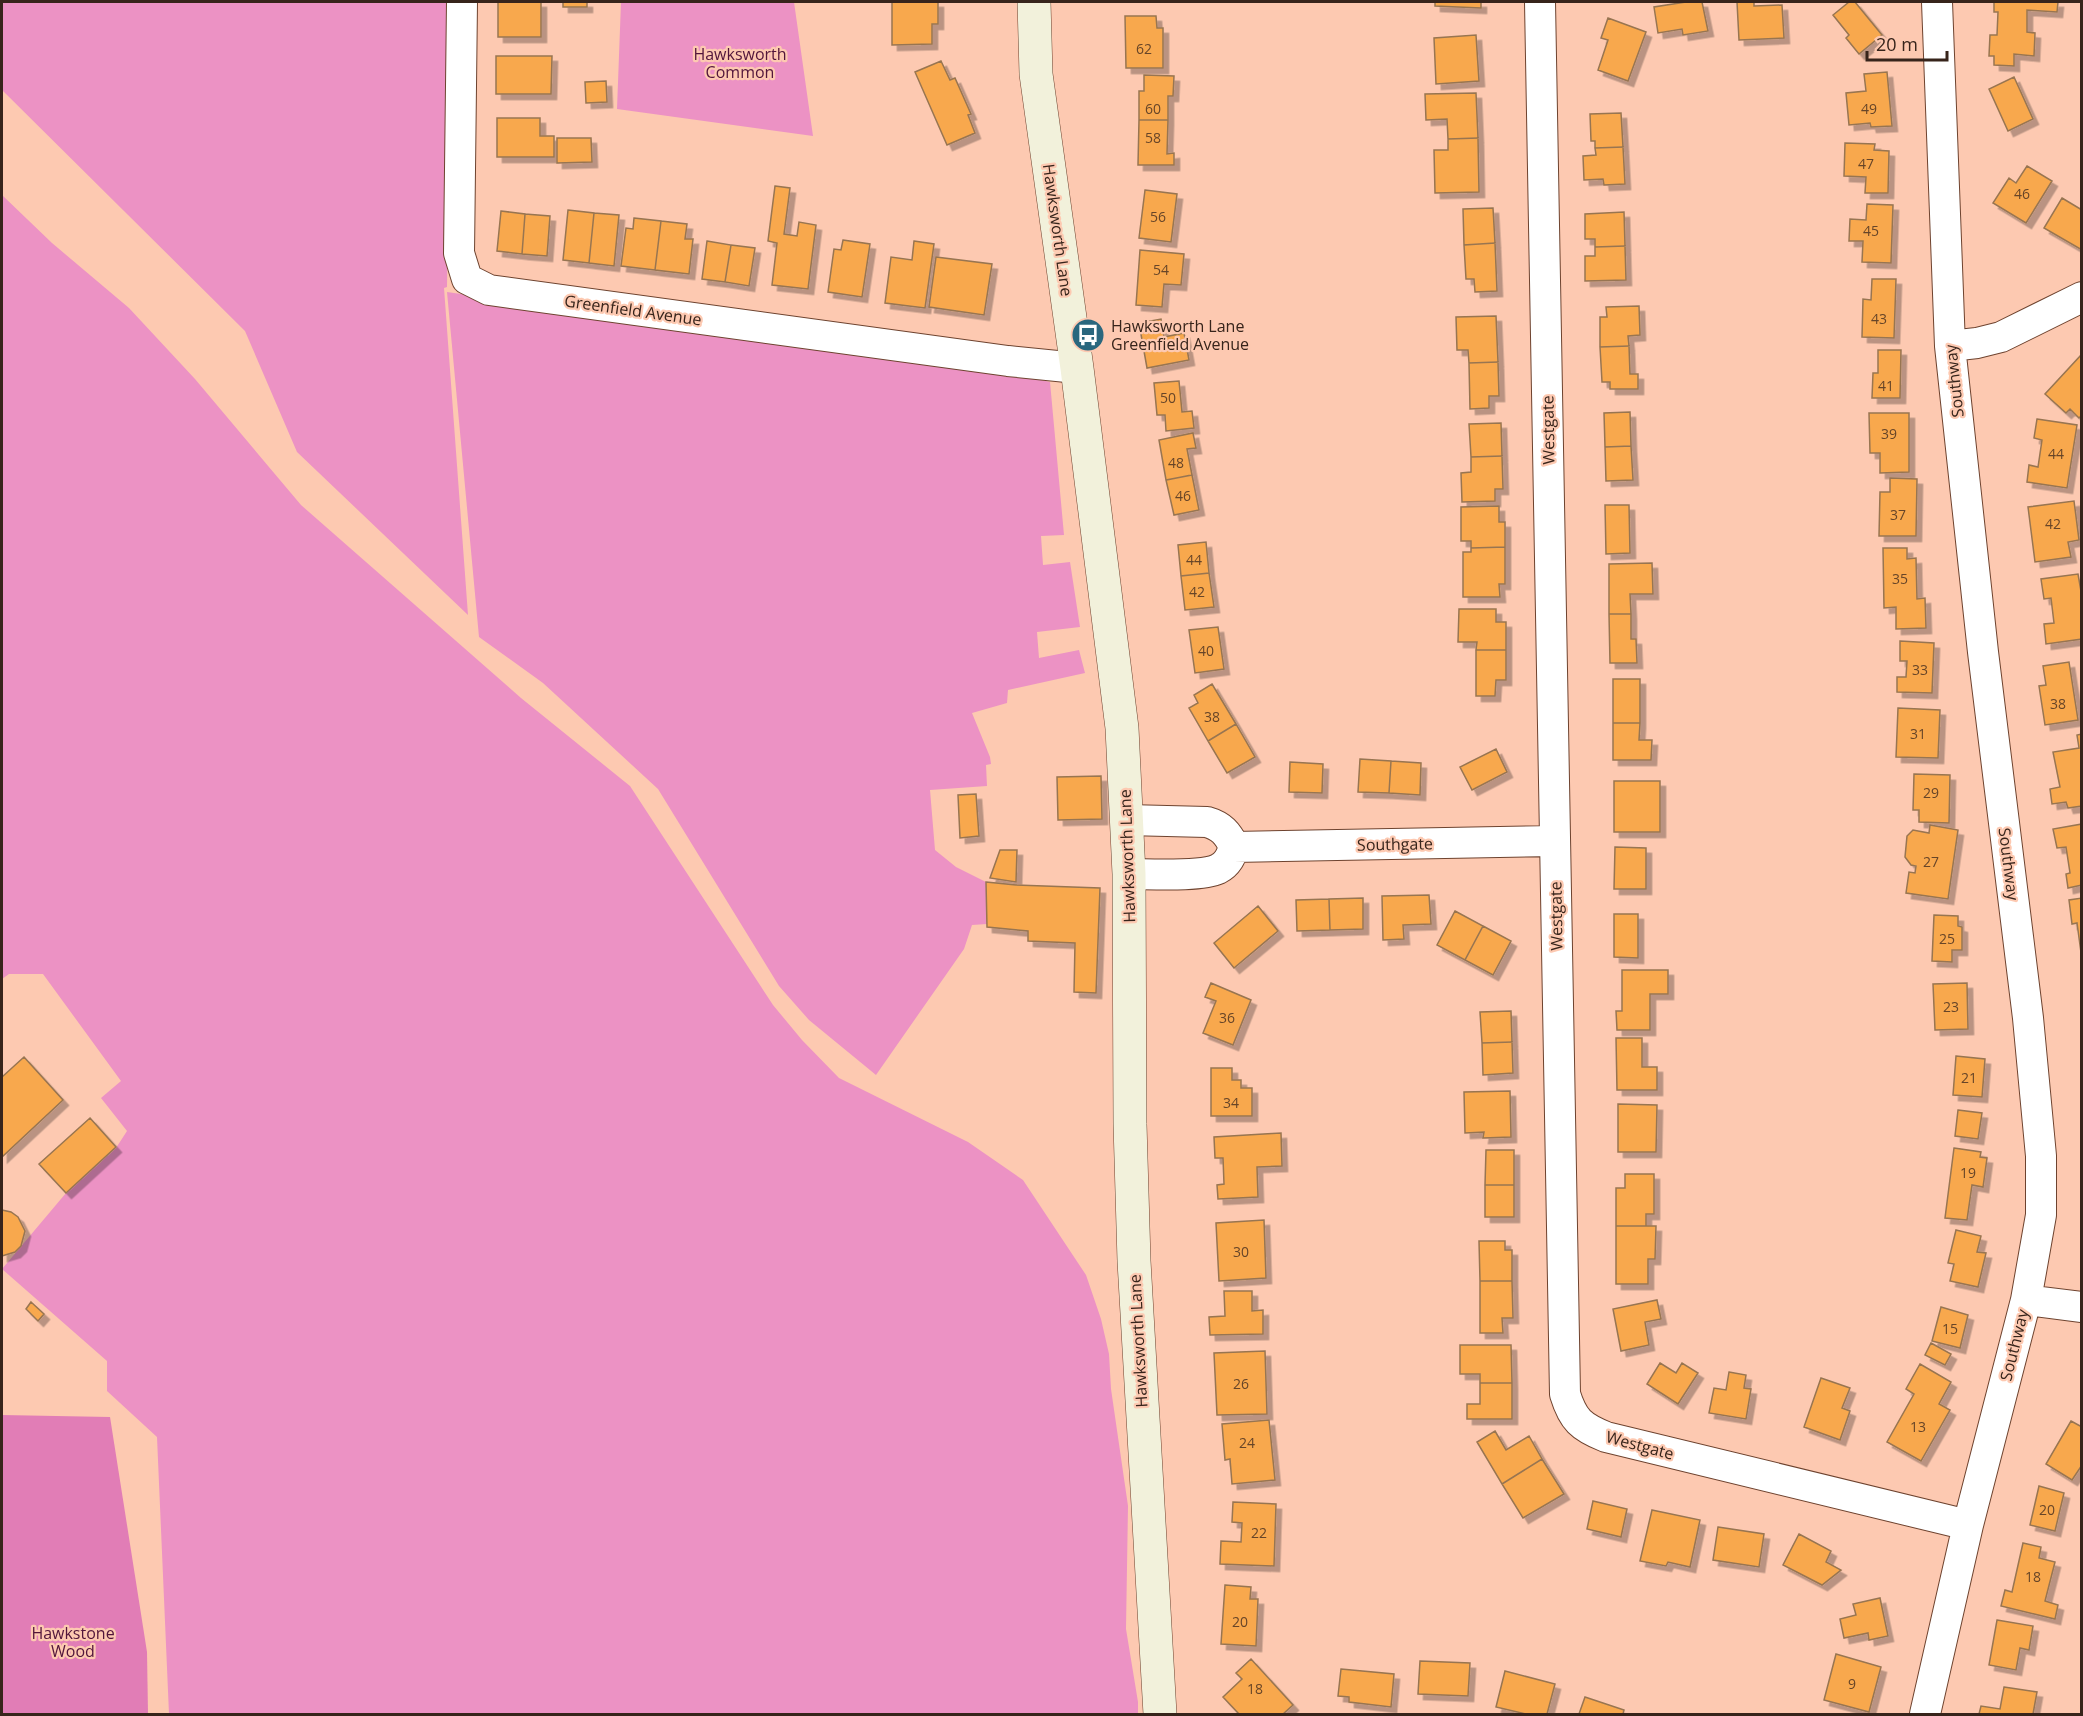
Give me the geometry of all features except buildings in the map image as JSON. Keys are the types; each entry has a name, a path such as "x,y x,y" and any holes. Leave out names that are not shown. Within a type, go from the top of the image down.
{"street":[{"name":"Greenfield Avenue","path":"462,2 459,253 467,279 489,290 1008,361 1077,368"},
{"name":"Hawksworth Lane","path":"1034,2 1036,74 1077,368 1122,728 1129,874 1130,1124 1134,1261 1160,1714"},
{"name":"Westgate","path":"1540,2 1565,1394 1570,1410 1580,1424 1606,1437 1968,1525"},
{"name":"Southway","path":"1925,1714 1968,1525 2026,1299 2041,1215 2041,1156 2028,1018 1983,652 1950,346 1936,2"},
{"path":"1950,346 2001,337 2082,297"},
{"path":"1126,820 1207,822 1218,825 1229,836 1234,847 1229,860 1219,868 1206,873 1129,874"},
{"name":"Southgate","path":"1234,847 1555,841"},
{"path":"2026,1299 2082,1307"}],"green space":[{"path":"2,2 451,2 447,287 444,288 468,615 297,452 245,331 2,90"},
{"name":"Hawksworth Common","path":"621,2 794,2 813,136 617,109"},
{"path":"2,195 52,243 129,308 195,379 301,505 521,698 630,786 773,1005 802,1040 839,1078 968,1142 1023,1180 1086,1275 1101,1319 1109,1354 1111,1389 1128,1506 1126,1629 1138,1714 169,1714 157,1437 107,1391 107,1361 2,1269 66,1193 116,1148 127,1131 101,1098 121,1081 43,974 9,974 2,979"},
{"path":"447,292 1003,371 1050,382 1064,535 1041,536 1043,565 1070,562 1080,627 1037,632 1039,658 1079,650 1085,673 1008,690 1007,703 972,713 990,757 991,764 986,765 987,786 930,790 935,850 956,867 986,882 987,924 972,925 964,949 876,1075 809,1020 779,986 658,789 543,683 479,637"},
{"name":"Hawkstone Wood","path":"2,1415 110,1417 147,1652 148,1714 2,1714"}],"place":[{"name":"Hawksworth Lane Greenfield Avenue","path":"1088,335"}]}
